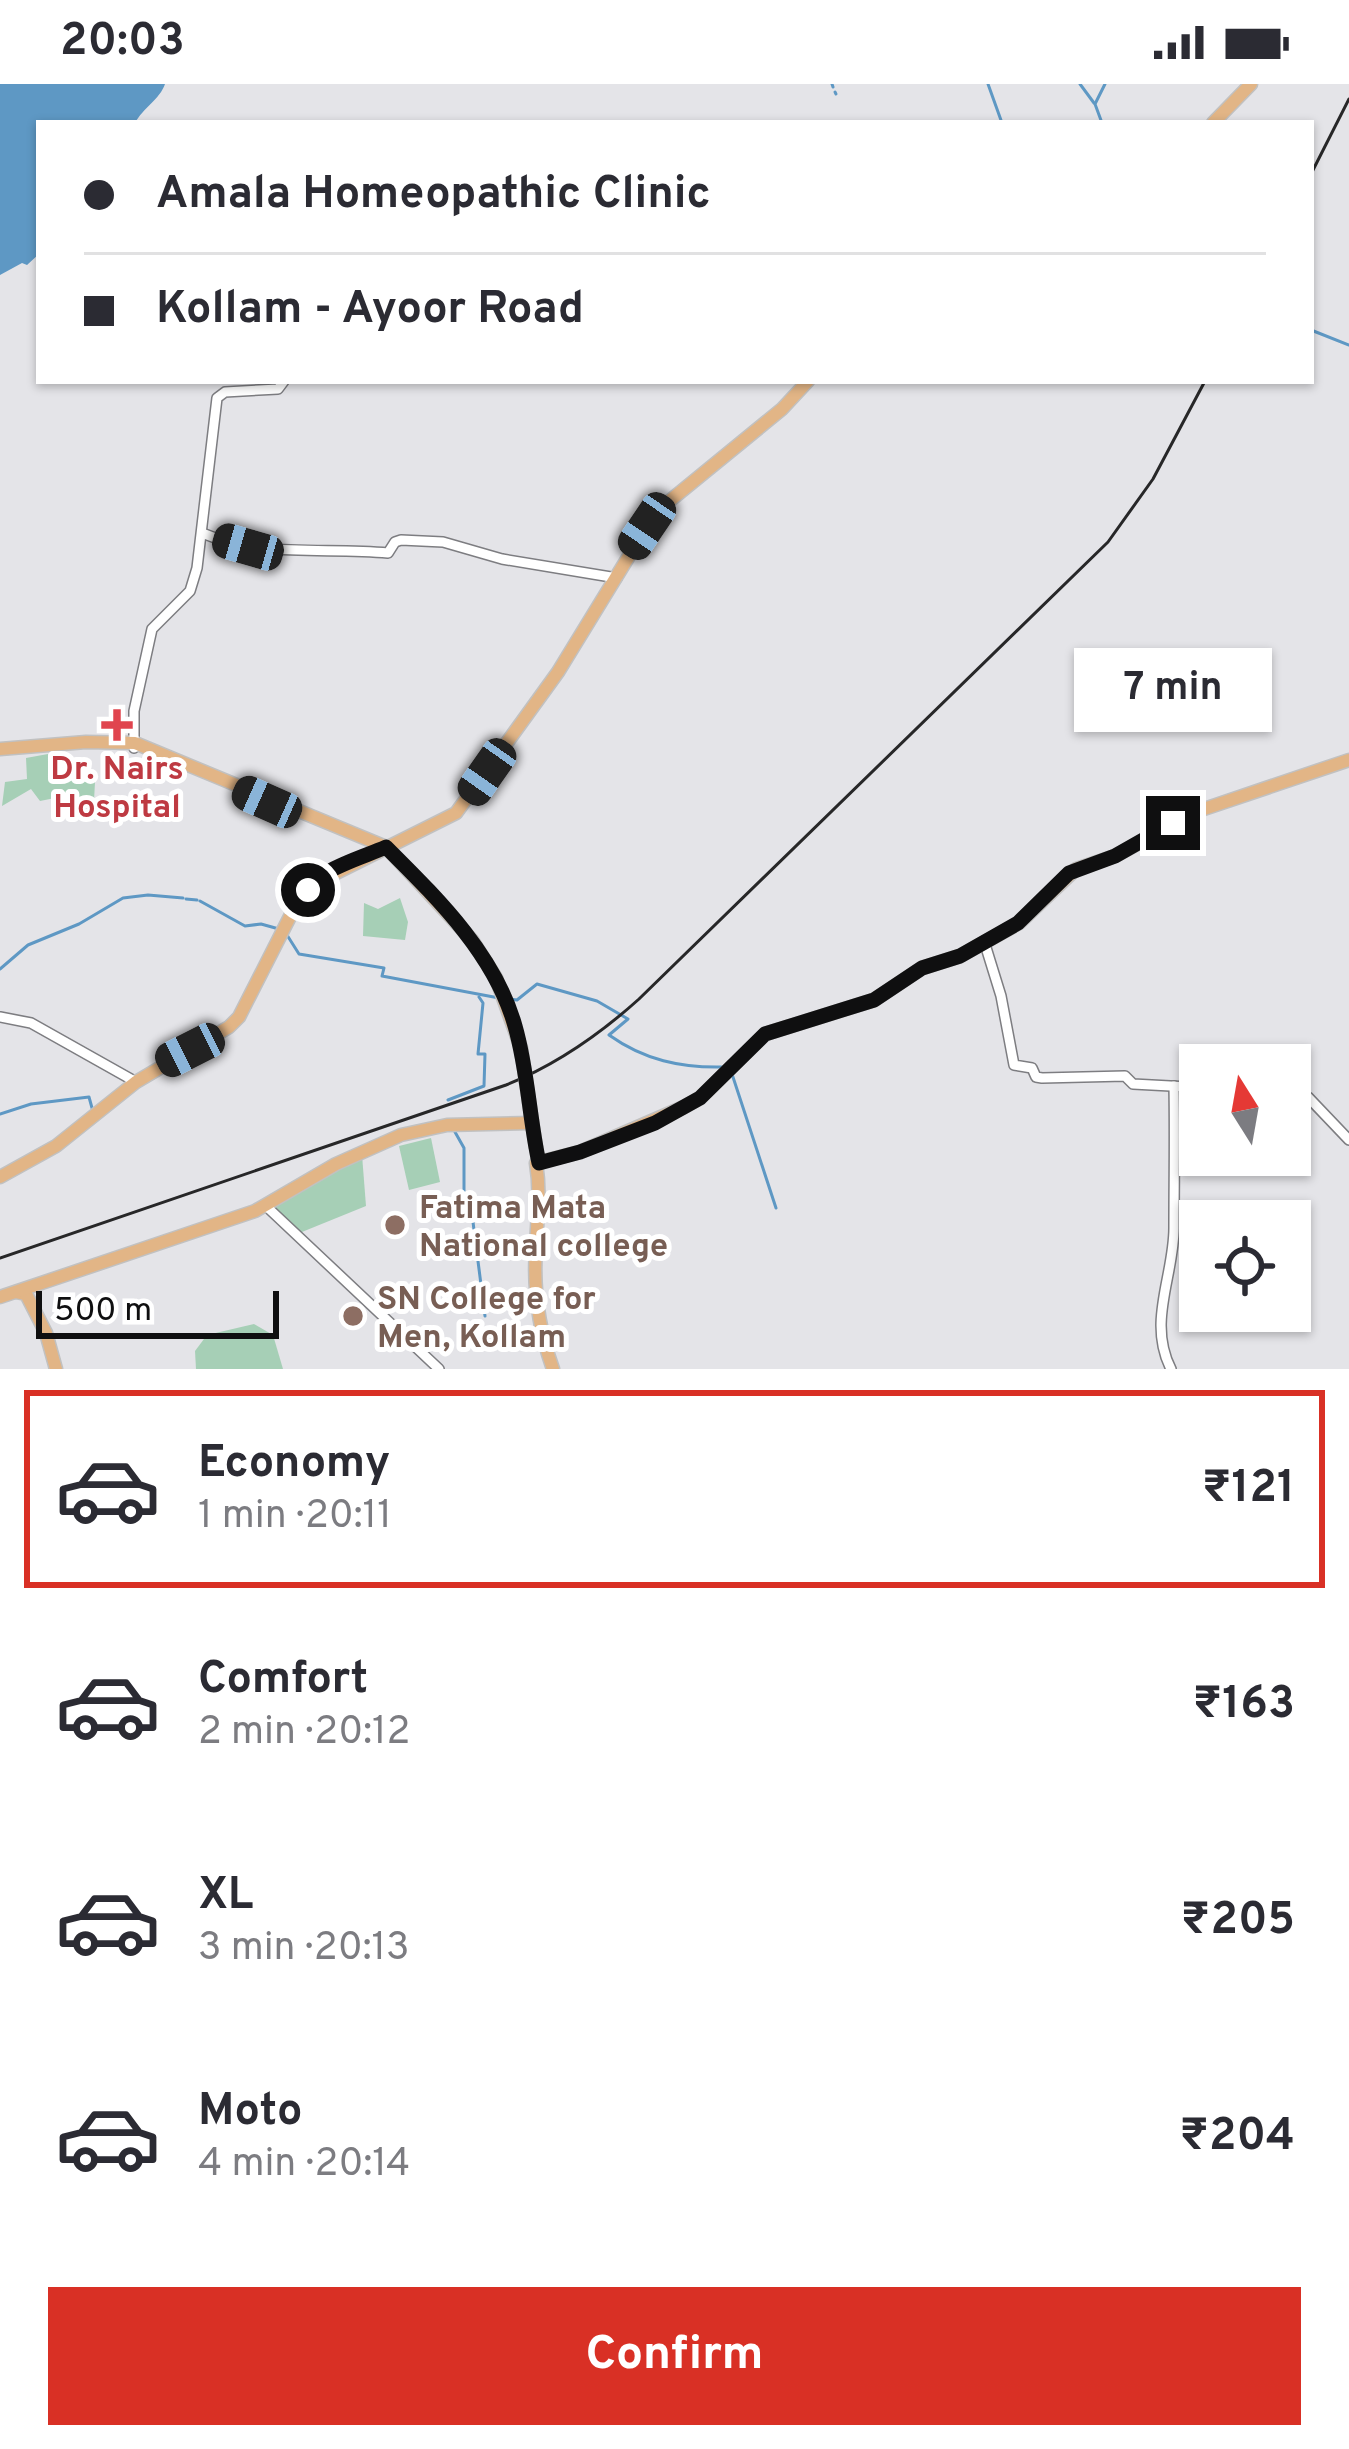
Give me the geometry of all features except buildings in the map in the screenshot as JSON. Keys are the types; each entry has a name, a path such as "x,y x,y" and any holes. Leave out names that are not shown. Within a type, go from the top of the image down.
{"main road":[{"path":"1216,120 1251,84"},
{"path":"0,1177 56,1146 136,1082 218,1035 239,1017 308,886 456,813 558,672 660,507 771,418 805,384"},
{"path":"0,751 86,742 134,746 386,849 477,949 496,978 521,1048 544,1204 539,1292 554,1369"},
{"path":"537,1163 655,1123 700,1098 765,1034 874,1000 922,968 960,956 1018,923 1076,869 1115,856 1198,811 1349,760"},
{"path":"0,1298 266,1206 336,1164 394,1138 438,1126 530,1124"},
{"path":"24,1292 46,1333 56,1369"}],"street":[{"path":"134,746 134,711 152,629 190,591 202,533 218,396 278,389 282,384"},
{"path":"202,533 275,551 333,548 388,553 400,540 443,542 502,559 616,578"},
{"path":"984,941 1014,1065 1032,1069 1039,1078 1125,1076 1133,1084 1179,1086"},
{"path":"0,1017 47,1031 136,1082"},
{"path":"1171,1369 1163,1352 1160,1316 1174,1225 1174,1085"},
{"path":"1311,1100 1349,1140"},
{"path":"266,1206 439,1369"}],"green space":[{"path":"48,754 53,780 95,782 94,801 74,802 70,795 40,801 31,789 2,806 5,782 27,779 26,758"},
{"path":"400,898 408,922 405,940 363,936 364,903 378,909"},
{"path":"431,1138 440,1182 409,1190 399,1146"},
{"path":"362,1155 366,1206 297,1234 274,1211 274,1207"},
{"path":"254,1324 273,1335 283,1369 196,1369 195,1351 207,1335"}],"water":[{"path":"0,84 165,84 137,120 36,120 36,257 0,275"}],"waterway":[{"path":"988,84 1001,120"},
{"path":"1080,84 1094,103"},
{"path":"1101,120 1095,104 1105,84"},
{"path":"1314,331 1349,345"},
{"path":"0,969 28,945 79,924 123,898 183,898"},
{"path":"186,899 197,900"},
{"path":"200,901 245,926 279,929"},
{"path":"287,935 299,954 384,968 382,976 499,998"},
{"path":"509,999 517,1000 537,984 597,1001 628,1019 609,1035 636,1051 678,1064 723,1067"},
{"path":"448,1100 484,1086 485,1054 478,1054 483,1003 479,997"},
{"path":"731,1071 776,1208"},
{"path":"0,1114 31,1104 89,1097 92,1108"},
{"path":"455,1132 464,1148 464,1194 473,1222 485,1316"}],"railway":[{"path":"1314,168 1349,99"},
{"path":"0,1258 506,1085 593,1037 639,999 1108,542 1153,479 1203,384"}],"place":[{"name":"Dr. Nairs Hospital","path":"117,725"},
{"name":"Fatima Mata National college","path":"395,1225"},
{"name":"SN College for Men, Kollam","path":"353,1316"}],"route":[{"path":"308,890 301,898 321,876 386,847 472,940 494,975 515,1025 539,1163 655,1123 700,1098 765,1034 874,1000 922,968 960,956 1030,914 1069,873 1115,856 1173,823"}]}
